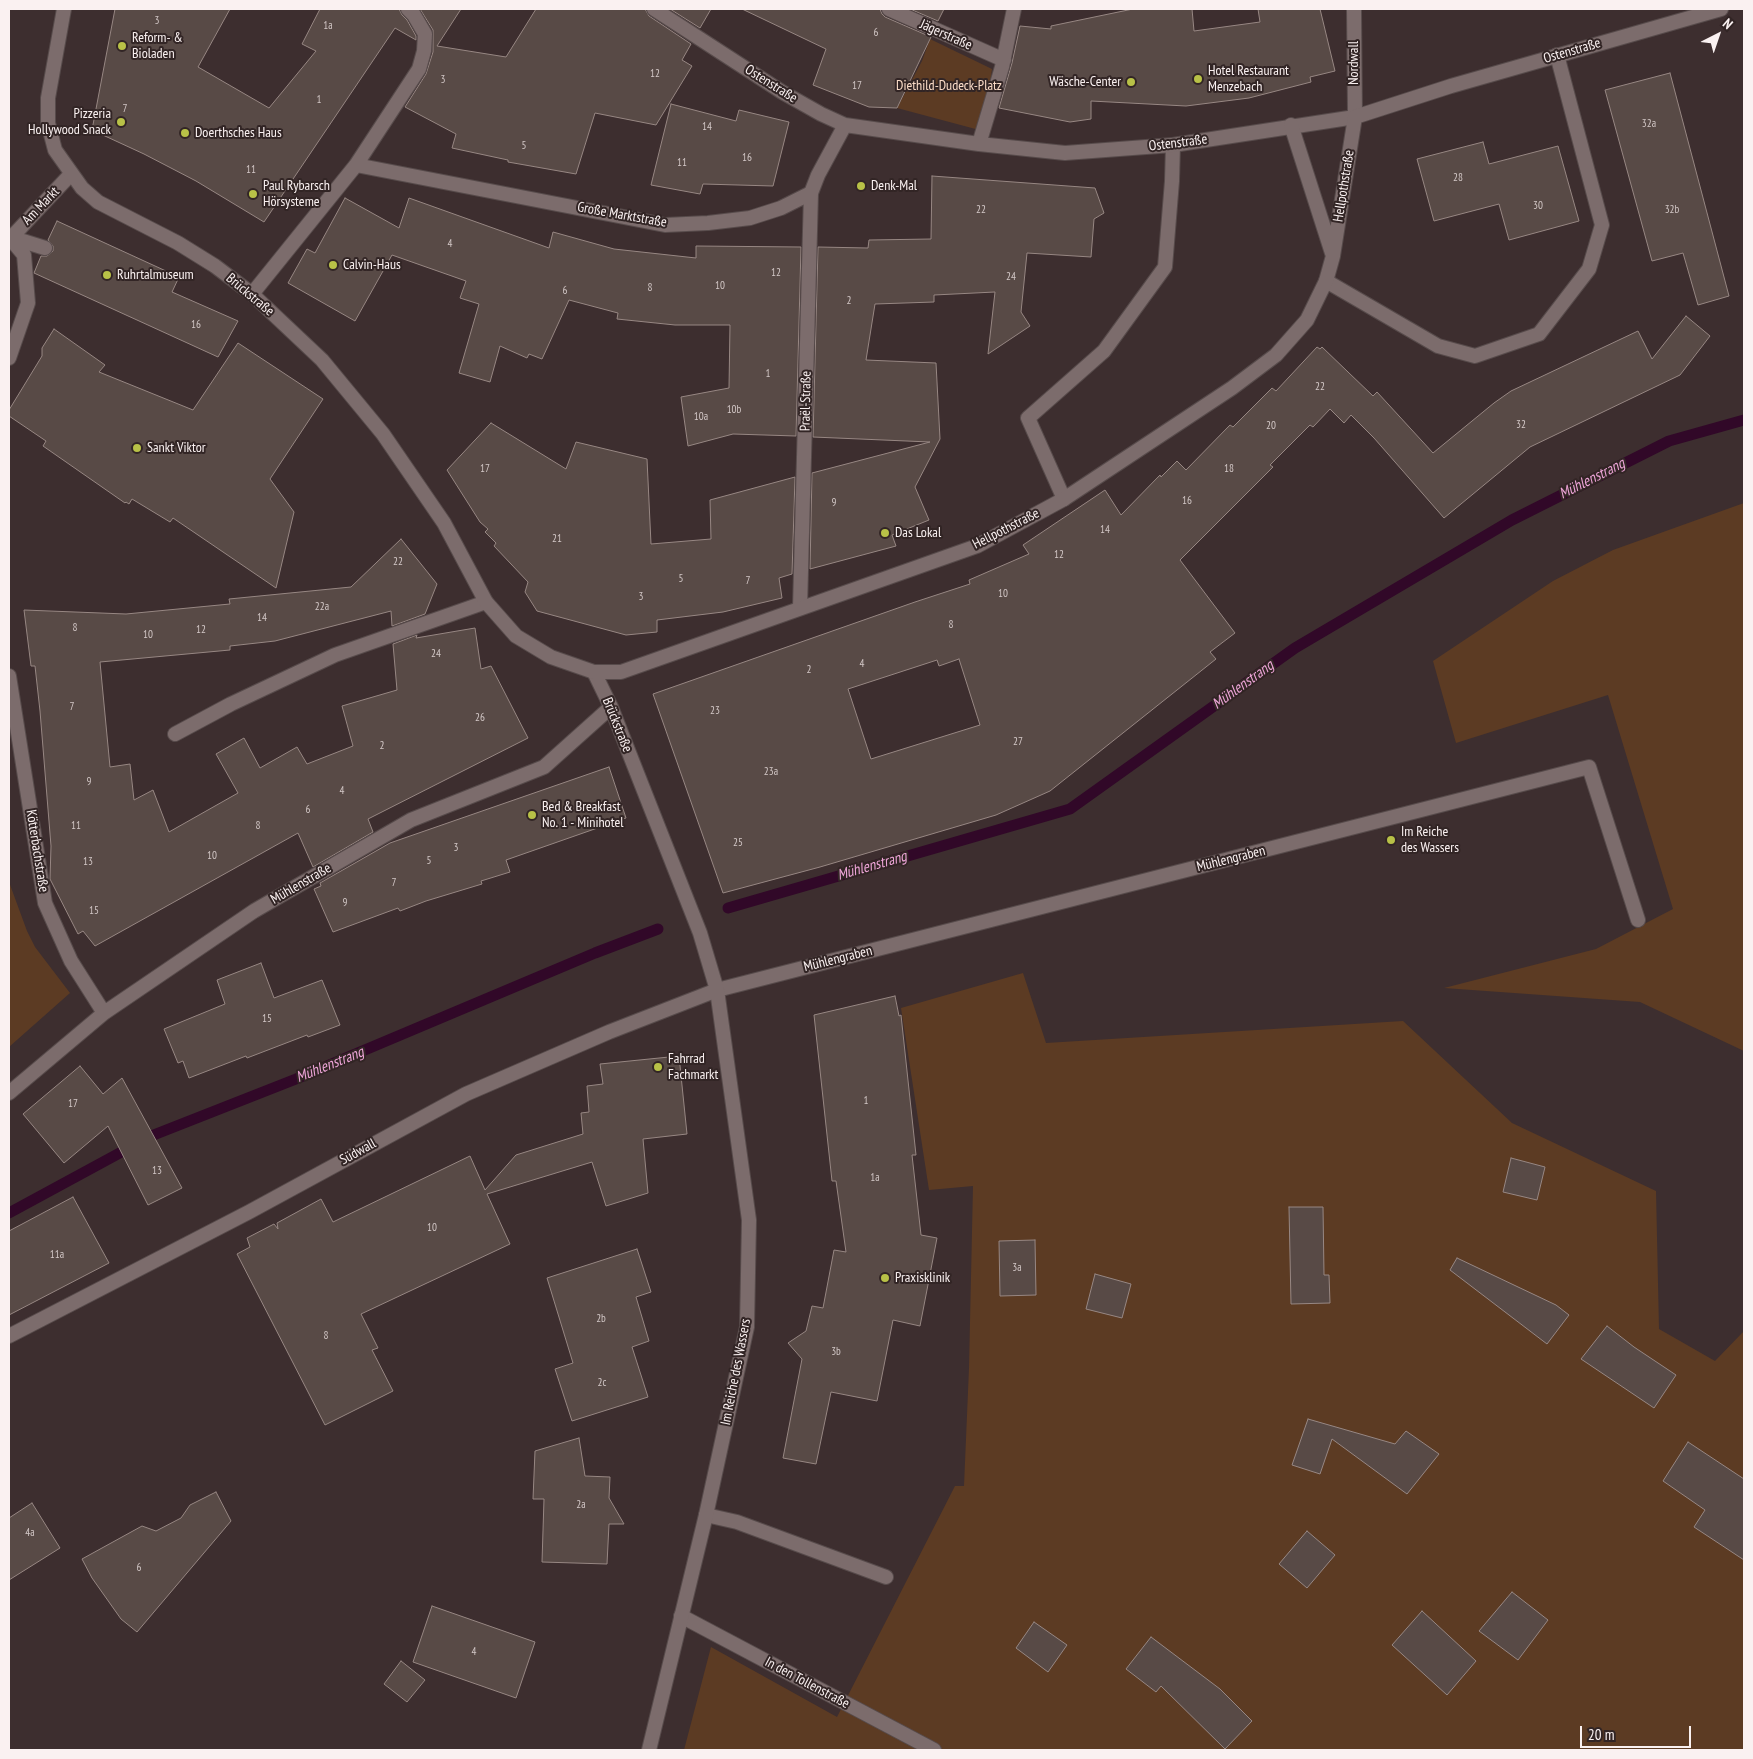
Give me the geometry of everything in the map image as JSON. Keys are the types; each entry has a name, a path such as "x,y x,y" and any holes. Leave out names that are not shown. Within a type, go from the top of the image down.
{"street":[{"name":"Brückstraße","path":"64,9 48,98 48,123 55,150 71,174 82,188 98,202 178,242 215,266 252,294 322,360 383,434 444,523 486,602 516,636 551,657 594,672 611,707 687,901"},
{"path":"252,294 356,165 419,69 424,51 425,34 414,15 408,9"},
{"name":"Ostenstraße","path":"654,9 782,92 845,125 979,144 1065,153 1173,145 1355,117 1451,86 1721,9"},
{"name":"Jägerstraße","path":"890,9 1004,60"},
{"path":"979,144 1004,60 1014,9"},
{"name":"Nordwall","path":"1354,9 1355,117"},
{"path":"1326,281 1438,346 1474,356 1539,334 1589,269 1602,226 1557,55"},
{"name":"Hellpothstraße","path":"594,672 621,672 977,546 1064,499 1232,388 1276,355 1307,320 1326,281 1334,256 1355,117"},
{"path":"811,193 818,175 845,125"},
{"name":"Hellpothstraße","path":"1291,126 1334,256"},
{"path":"1064,499 1028,418 1104,351 1165,267 1173,145"},
{"name":"Große Marktstraße","path":"356,165 666,225 750,218 781,208 811,193"},
{"name":"Am Markt","path":"45,248 9,238 71,174"},
{"name":"Praël-Straße","path":"800,608 811,193"},
{"path":"9,238 24,255 28,303 9,358"},
{"path":"176,734 231,704 335,655 486,602"},
{"name":"Kötterbachstraße","path":"9,676 45,903 71,961 104,1013"},
{"name":"Mühlenstraße","path":"9,1093 104,1013 254,911 411,820 544,767 611,707"},
{"name":"Mühlengraben","path":"717,990 1589,767 1638,920"},
{"name":"Im Reiche des Wassers","path":"649,1750 706,1515 747,1327 749,1220 717,990 700,933 687,901"},
{"name":"Südwall","path":"9,1336 249,1212 466,1094 608,1032 717,990"},
{"path":"706,1515 737,1522 886,1577"},
{"name":"In den Tollenstraße","path":"681,1616 934,1750"}],"green space":[{"name":"Diethild-Dudeck-Platz","path":"930,39 992,69 983,131 897,108 922,61"},
{"path":"1744,503 1744,1051 1640,1002 1444,988 1596,949 1673,909 1608,695 1456,743 1433,661 1553,581 1613,550"},
{"path":"9,882 35,947 70,993 9,1047"},
{"path":"1023,973 1046,1043 1403,1021 1512,1123 1656,1191 1659,1329 1715,1361 1744,1331 1744,1750 684,1750 711,1647 837,1717 955,1486 964,1486 973,1186 929,1190 901,1008"}],"building":[{"path":"115,9 230,9 198,67 269,108 316,51 302,44 320,9 399,9 416,36 416,40 395,28 264,222 196,181 92,130"},
{"path":"420,9 461,9 437,46 506,57 536,9 645,9 649,16 691,44 682,60 692,66 656,125 595,113 576,174 508,162 508,160 452,148 456,134 405,107 426,74 433,52 433,30"},
{"path":"670,9 711,9 700,28"},
{"path":"742,9 880,9 885,17 931,37 897,108 869,107 813,85 826,49"},
{"path":"910,9 944,9 938,21"},
{"path":"1133,9 1192,9 1194,31 1260,22 1258,9 1320,9 1335,71 1310,77 1311,82 1249,98 1186,106 1091,101 1091,119 1070,122 999,108 1020,26 1051,29 1051,26"},
{"path":"1670,73 1729,296 1698,305 1683,253 1652,261 1605,90"},
{"path":"671,104 736,121 739,110 789,122 773,186 703,184 700,194 651,185"},
{"path":"1483,142 1489,164 1558,146 1579,221 1509,240 1499,204 1434,221 1417,159"},
{"path":"932,176 1095,188 1104,213 1094,219 1091,257 1027,253 1021,312 1030,326 988,354 995,292 934,295 934,302 875,304 866,360 936,363 940,439 915,487 929,520 892,535 896,546 810,569 812,473 930,442 813,437 818,247 868,248 869,240 931,239"},
{"path":"345,198 399,228 409,198 549,248 553,232 614,249 696,258 696,246 801,247 796,436 733,434 688,446 681,397 729,388 730,325 675,325 617,319 618,313 569,300 542,359 529,354 527,358 500,346 490,382 459,373 479,304 460,298 466,281 392,255 355,321 288,283 307,249 315,253"},
{"name":"Ruhrtalmuseum","path":"57,221 179,277 172,292 238,321 218,357 34,273 41,256 47,256 53,251 53,246 48,240"},
{"path":"1686,316 1710,336 1680,375 1530,447 1444,518 1374,438 1351,415 1344,423 1330,409 1313,427 1310,425 1270,465 1273,467 1180,560 1235,633 1210,652 1216,659 1050,791 996,815 820,867 723,893 653,694 970,584 969,580 1029,554 1023,545 1105,490 1121,515 1160,475 1161,477 1177,461 1186,470 1230,425 1233,427 1272,388 1276,391 1317,347 1320,349 1322,347 1373,396 1377,392 1433,453 1511,391 1638,331 1652,359","holes":["959,659 980,725 871,759 848,689 937,660 939,666"]},
{"name":"Sankt Viktor","path":"54,329 105,365 99,372 193,410 238,343 323,399 270,479 294,512 276,588 173,518 170,522 132,499 129,504 125,503 43,446 46,441 9,416 9,410 42,356 42,348"},
{"path":"491,423 566,469 576,442 647,459 651,544 711,539 710,500 795,477 792,574 779,578 782,598 723,612 657,620 657,632 626,635 537,611 525,592 528,582 494,546 496,543 485,532 488,529 480,522 447,470"},
{"path":"401,539 437,584 425,614 392,626 391,611 275,641 230,646 230,650 100,662 110,767 130,764 134,800 153,790 169,832 238,793 216,754 244,738 260,768 297,747 307,764 353,746 342,706 397,690 393,644 417,635 416,638 475,628 481,669 491,666 528,738 368,819 373,832 313,867 298,833 95,946 83,931 78,934 50,879 51,846 40,711 35,666 31,666 24,610 126,614 230,604 229,599 351,587"},
{"path":"609,767 626,818 506,860 510,872 481,881 482,884 400,911 398,908 333,932 314,889 321,886 320,883 390,843"},
{"path":"261,963 274,998 322,980 340,1025 308,1037 307,1035 247,1058 246,1056 189,1078 183,1061 178,1063 164,1029 225,1004 217,980"},
{"path":"895,996 899,1016 901,1015 916,1155 912,1155 921,1235 937,1238 920,1326 893,1320 877,1401 831,1392 816,1464 783,1458 802,1359 788,1343 806,1331 812,1306 823,1308 834,1250 846,1252 836,1181 832,1181 814,1015"},
{"path":"679,1056 687,1134 643,1139 648,1193 606,1206 592,1162 487,1194 510,1244 361,1314 378,1348 372,1350 393,1391 325,1425 237,1254 250,1247 247,1238 274,1224 278,1229 277,1223 321,1199 333,1222 470,1156 485,1190 516,1155 583,1134 581,1113 589,1112 587,1086 603,1084 600,1064"},
{"path":"80,1066 103,1094 122,1078 182,1188 148,1205 108,1126 64,1163 23,1114"},
{"path":"1511,1158 1545,1167 1537,1200 1503,1192"},
{"path":"73,1197 109,1263 9,1315 9,1231"},
{"path":"1289,1207 1323,1207 1324,1275 1329,1275 1330,1303 1291,1304"},
{"path":"1035,1240 1036,1295 1000,1296 999,1241"},
{"path":"637,1249 651,1292 636,1297 649,1341 632,1347 648,1397 572,1421 555,1369 573,1363 547,1278"},
{"path":"1457,1258 1556,1305 1569,1315 1547,1344 1450,1270"},
{"path":"1095,1274 1131,1284 1122,1318 1086,1309"},
{"path":"1607,1326 1676,1375 1654,1408 1581,1359"},
{"path":"1308,1419 1395,1444 1406,1431 1439,1454 1407,1494 1332,1439 1320,1474 1292,1465"},
{"path":"579,1438 585,1476 610,1477 609,1498 624,1524 609,1524 607,1564 542,1562 544,1499 533,1499 535,1451"},
{"path":"1688,1442 1744,1479 1744,1560 1694,1527 1705,1510 1663,1481"},
{"path":"216,1492 231,1521 137,1632 121,1619 92,1578 82,1559 142,1526 156,1531 181,1518 190,1505"},
{"path":"32,1503 60,1548 9,1580 9,1518"},
{"path":"1307,1531 1335,1555 1307,1588 1279,1564"},
{"path":"1512,1592 1548,1620 1518,1660 1479,1631"},
{"path":"432,1606 535,1642 516,1698 413,1662"},
{"path":"1422,1611 1476,1661 1447,1695 1392,1645"},
{"path":"1034,1622 1067,1645 1048,1672 1016,1648"},
{"path":"1151,1637 1220,1689 1252,1721 1225,1749 1161,1686 1156,1692 1126,1669"},
{"path":"401,1661 425,1680 407,1702 384,1684"}],"waterway":[{"name":"Mühlenstrang","path":"728,908 1070,809 1295,648 1512,520 1669,441 1744,420"},
{"name":"Mühlenstrang","path":"9,1213 151,1136 296,1079 595,953 658,929"}],"place":[{"name":"Reform- & Bioladen","path":"122,46"},
{"name":"Hotel Restaurant Menzebach","path":"1198,79"},
{"name":"Wäsche-Center","path":"1131,82"},
{"name":"Pizzeria Hollywood Snack","path":"121,122"},
{"name":"Doerthsches Haus","path":"185,133"},
{"name":"Denk-Mal","path":"861,186"},
{"name":"Paul Rybarsch Hörsysteme","path":"253,194"},
{"name":"Calvin-Haus","path":"333,265"},
{"name":"Ruhrtalmuseum","path":"107,275"},
{"name":"Sankt Viktor","path":"137,448"},
{"name":"Das Lokal","path":"885,533"},
{"name":"Bed & Breakfast No. 1 - Minihotel","path":"532,815"},
{"name":"Im Reiche des Wassers","path":"1391,840"},
{"name":"Fahrrad Fachmarkt","path":"658,1067"},
{"name":"Praxisklinik","path":"885,1278"}]}
